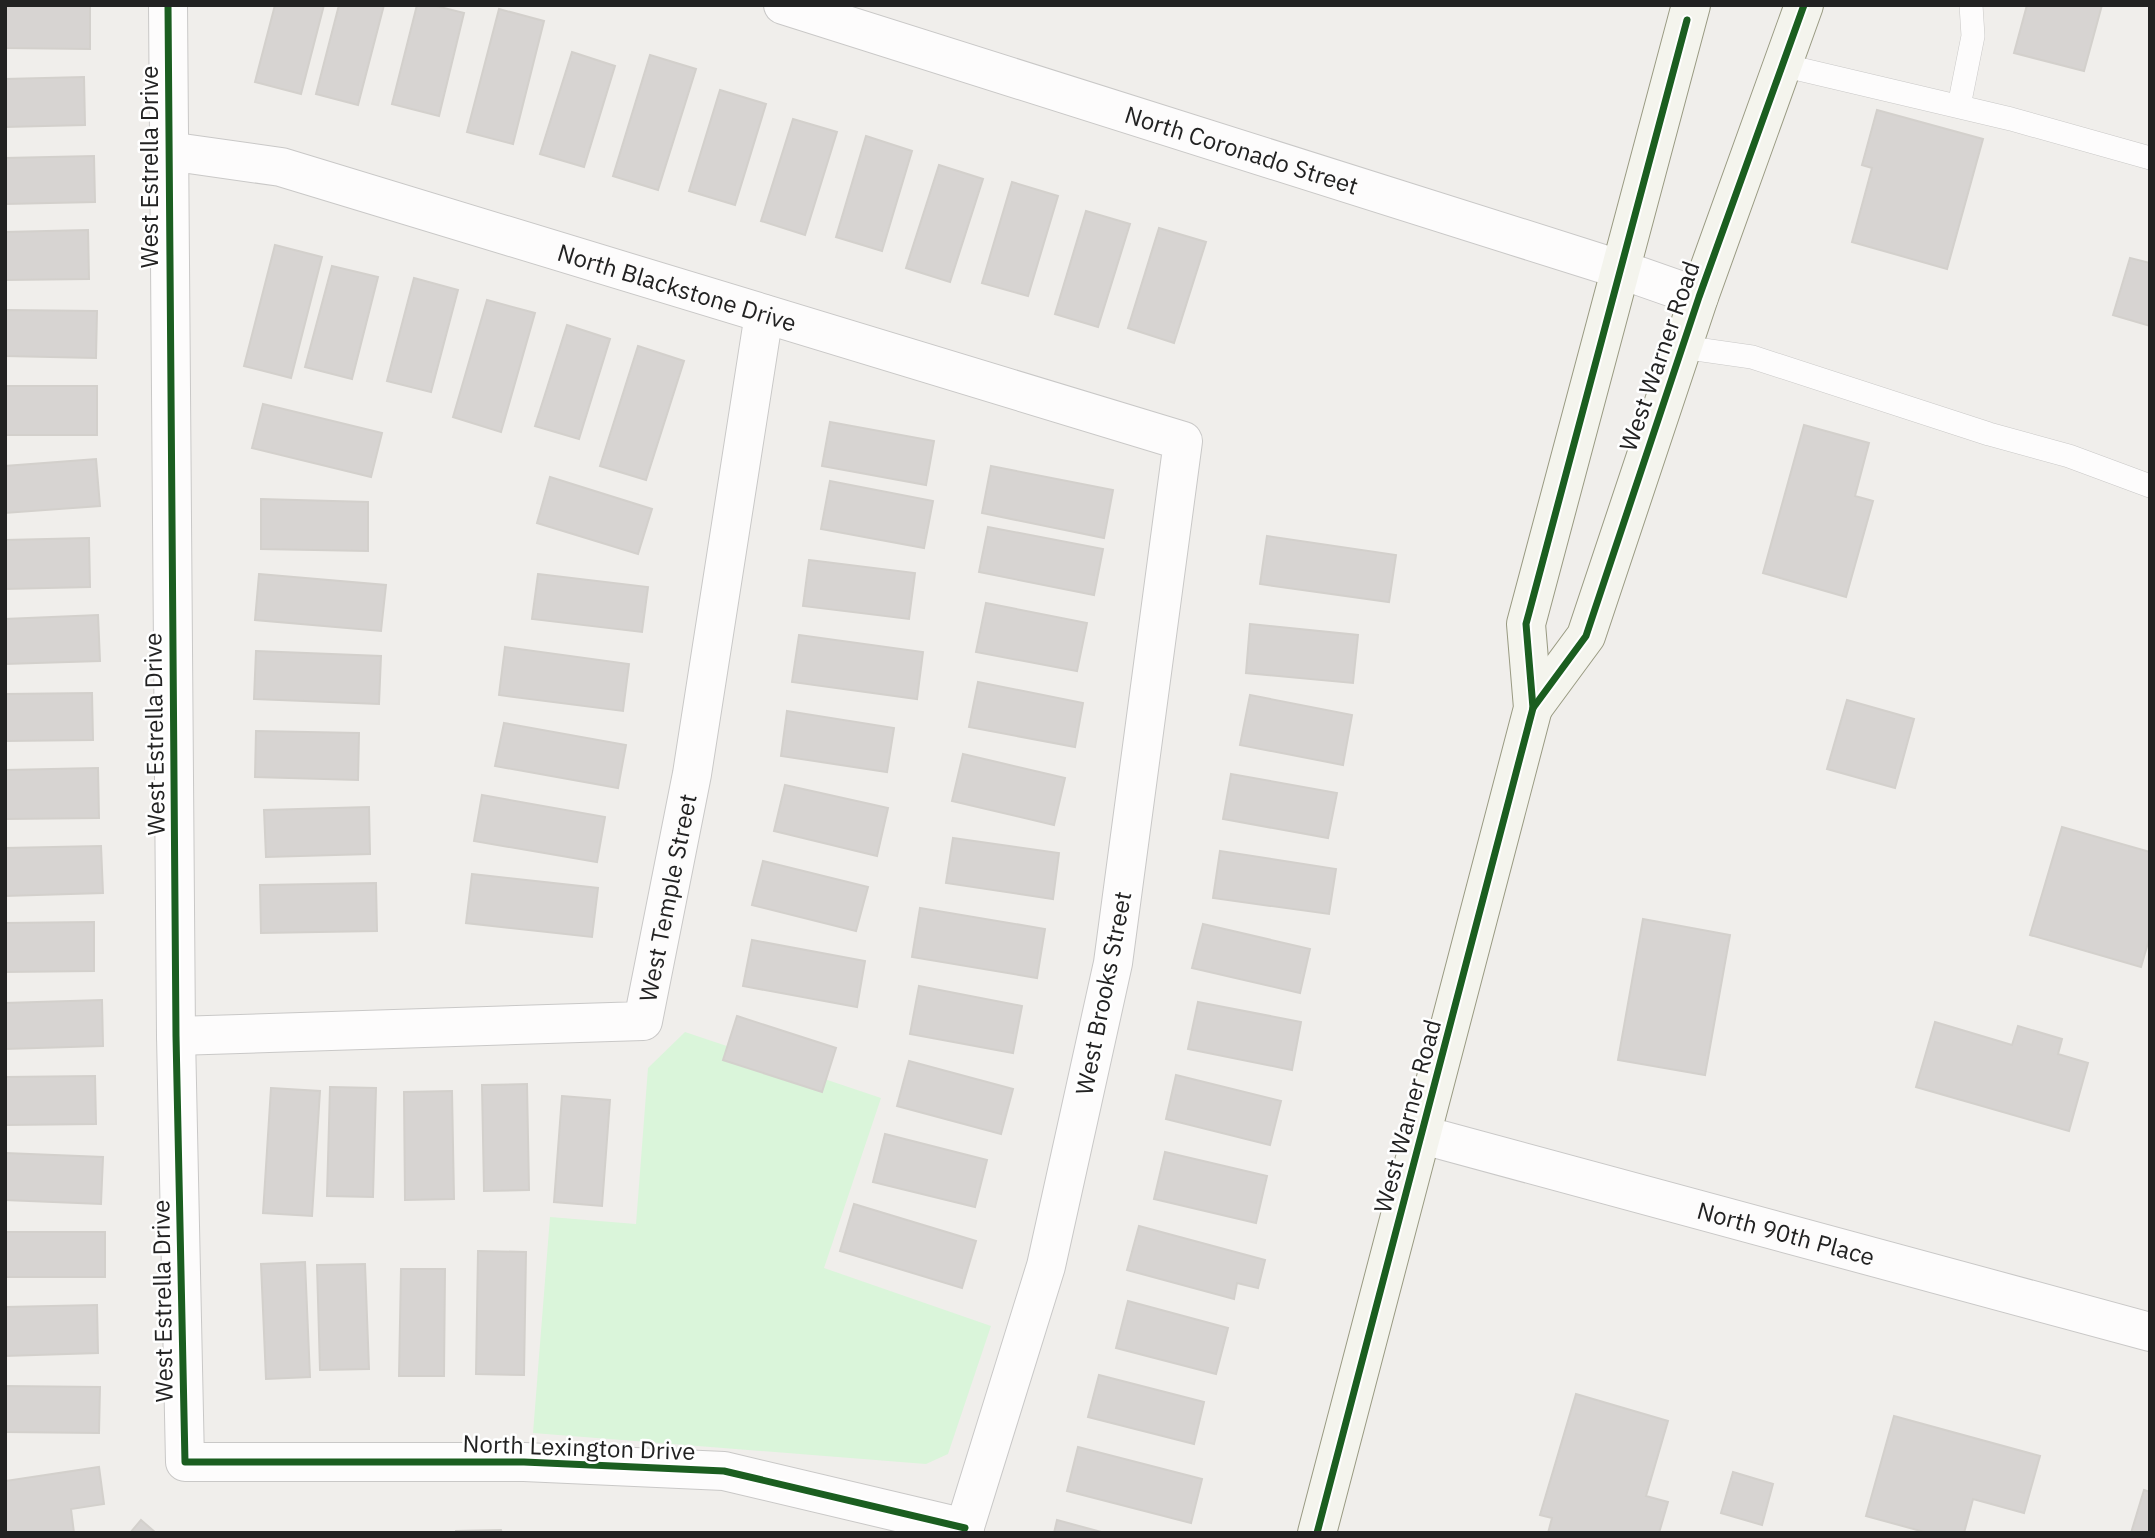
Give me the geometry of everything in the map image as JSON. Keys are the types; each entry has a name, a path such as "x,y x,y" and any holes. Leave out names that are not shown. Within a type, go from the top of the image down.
{"main road":[{"name":"West Warner Road","path":"1317,1533 1533,708 1526,624 1691,5"},
{"path":"1782,65 1785,5"},
{"name":"West Warner Road","path":"1533,708 1586,636 1699,297 1804,5"}],"street":[{"name":"West Estrella Drive","path":"168,5 176,1035 185,1461"},
{"name":"North Coronado Street","path":"783,5 1622,270 1699,297"},
{"name":"North Blackstone Drive","path":"168,151 281,167 1183,441"},
{"name":"West Temple Street","path":"176,1035 643,1021 692,774 764,314"},
{"name":"West Brooks Street","path":"964,1530 1046,1266 1114,963 1183,441"},
{"name":"North 90th Place","path":"1423,1135 2150,1332"},
{"name":"North Lexington Drive","path":"185,1461 524,1462 724,1471 964,1530"}],"lane":[{"path":"1959,106 1973,36 1970,5"},
{"path":"1782,65 1959,106 2150,158"},
{"path":"1682,347 1752,357 1989,434 2069,456 2150,486"}],"green space":[{"path":"685,1032 881,1098 824,1268 991,1326 948,1454 926,1464 533,1433 550,1217 636,1224 648,1068"}],"building":[{"path":"5,5 90,6 90,49 5,48"},
{"path":"275,5 324,5 301,94 255,82"},
{"path":"339,5 384,5 358,105 316,94"},
{"path":"417,5 432,5 464,13 439,116 392,104"},
{"path":"2027,5 2102,5 2084,71 2014,53"},
{"path":"499,9 544,21 513,144 467,132"},
{"path":"572,52 615,66 584,167 540,154"},
{"path":"650,55 696,69 658,190 613,176"},
{"path":"84,77 85,125 5,127 5,79"},
{"path":"720,90 766,104 735,205 689,191"},
{"path":"1877,110 1983,139 1947,269 1852,242 1872,168 1862,165"},
{"path":"793,119 837,132 805,235 761,221"},
{"path":"866,136 912,151 882,251 836,237"},
{"path":"94,156 95,202 5,204 5,158"},
{"path":"939,165 983,179 950,282 906,268"},
{"path":"1012,182 1058,196 1028,296 982,283"},
{"path":"1086,211 1130,224 1098,327 1055,314"},
{"path":"1159,228 1206,242 1174,343 1128,328"},
{"path":"88,230 89,279 5,280 5,232"},
{"path":"275,245 322,257 291,378 244,366"},
{"path":"2130,258 2150,263 2150,326 2113,315"},
{"path":"332,266 378,277 352,379 305,367"},
{"path":"414,278 458,290 431,392 387,381"},
{"path":"487,300 535,313 501,432 453,417"},
{"path":"5,310 97,311 96,358 5,356"},
{"path":"567,325 610,339 579,439 535,426"},
{"path":"638,346 684,361 646,480 600,466"},
{"path":"5,386 97,386 97,435 5,435"},
{"path":"263,404 382,433 371,477 252,448"},
{"path":"830,422 934,441 926,485 822,466"},
{"path":"1804,425 1869,443 1855,496 1873,501 1846,597 1763,573"},
{"path":"96,459 100,506 5,513 5,466"},
{"path":"991,466 1113,490 1104,538 982,513"},
{"path":"550,477 652,509 638,554 537,523"},
{"path":"830,481 933,501 924,548 821,529"},
{"path":"261,499 368,502 368,551 261,549"},
{"path":"988,527 1103,549 1094,595 979,572"},
{"path":"1267,536 1396,555 1389,602 1260,584"},
{"path":"89,538 90,587 5,589 5,540"},
{"path":"809,560 915,573 909,619 803,606"},
{"path":"259,574 386,585 381,631 255,620"},
{"path":"538,574 648,587 642,632 532,619"},
{"path":"986,603 1087,623 1077,671 976,652"},
{"path":"98,615 100,661 5,664 5,619"},
{"path":"1250,624 1358,635 1353,683 1246,673"},
{"path":"799,635 923,652 917,699 792,682"},
{"path":"505,647 629,664 623,711 499,695"},
{"path":"256,651 381,656 379,704 254,699"},
{"path":"978,682 1083,703 1075,747 969,727"},
{"path":"92,693 93,740 5,741 5,694"},
{"path":"1250,695 1352,715 1343,765 1240,745"},
{"path":"1847,700 1914,719 1895,788 1827,769"},
{"path":"787,711 894,728 887,772 781,756"},
{"path":"504,723 626,745 618,788 495,766"},
{"path":"256,731 359,733 358,780 255,777"},
{"path":"963,754 1065,778 1054,825 952,801"},
{"path":"98,768 99,818 5,819 5,770"},
{"path":"1231,774 1337,793 1328,838 1223,819"},
{"path":"785,785 888,808 877,856 774,831"},
{"path":"482,795 605,817 597,862 474,841"},
{"path":"369,807 370,854 266,857 264,810"},
{"path":"2062,827 2150,852 2150,936 2141,967 2030,935"},
{"path":"953,838 1059,853 1053,899 946,883"},
{"path":"101,846 103,893 5,896 5,848"},
{"path":"1220,851 1336,869 1329,914 1213,898"},
{"path":"763,861 868,887 856,931 752,905"},
{"path":"472,874 598,888 592,937 466,923"},
{"path":"376,883 377,931 261,933 260,885"},
{"path":"920,908 1045,929 1037,978 912,957"},
{"path":"1643,919 1730,935 1705,1075 1618,1060"},
{"path":"94,922 94,971 5,972 5,923"},
{"path":"1203,924 1310,949 1300,993 1192,968"},
{"path":"752,940 865,961 857,1007 743,986"},
{"path":"919,986 1022,1006 1013,1053 910,1034"},
{"path":"102,1000 103,1046 5,1049 5,1003"},
{"path":"1198,1002 1301,1022 1292,1070 1188,1049"},
{"path":"737,1016 836,1048 822,1092 723,1060"},
{"path":"1935,1022 2012,1045 2018,1026 2062,1039 2058,1054 2088,1063 2069,1131 1916,1087"},
{"path":"909,1061 1013,1089 1001,1134 897,1106"},
{"path":"1176,1075 1281,1101 1270,1145 1166,1119"},
{"path":"95,1076 96,1124 5,1125 5,1077"},
{"path":"527,1084 529,1190 484,1191 482,1085"},
{"path":"330,1087 376,1088 373,1197 327,1196"},
{"path":"271,1088 320,1091 312,1216 263,1213"},
{"path":"452,1091 454,1199 405,1200 404,1092"},
{"path":"562,1096 610,1100 602,1206 554,1202"},
{"path":"885,1134 987,1160 975,1207 873,1182"},
{"path":"1165,1152 1267,1176 1256,1223 1154,1199"},
{"path":"5,1153 103,1157 101,1204 5,1200"},
{"path":"854,1204 976,1241 962,1288 840,1251"},
{"path":"1139,1226 1265,1260 1258,1288 1237,1283 1234,1299 1127,1270"},
{"path":"5,1232 105,1232 105,1277 5,1277"},
{"path":"478,1251 526,1252 524,1375 476,1374"},
{"path":"305,1262 310,1377 266,1379 261,1264"},
{"path":"365,1264 369,1369 320,1370 317,1265"},
{"path":"401,1269 445,1269 444,1376 399,1376"},
{"path":"1128,1301 1228,1328 1216,1374 1116,1348"},
{"path":"97,1305 98,1353 5,1356 5,1307"},
{"path":"1099,1375 1204,1402 1194,1444 1088,1417"},
{"path":"5,1386 100,1387 99,1433 5,1432"},
{"path":"1576,1394 1668,1421 1646,1496 1668,1502 1659,1533 1548,1533 1552,1518 1540,1515"},
{"path":"1894,1416 2040,1456 2024,1513 1973,1499 1964,1533 1928,1533 1866,1516"},
{"path":"1078,1447 1202,1479 1191,1523 1067,1491"},
{"path":"99,1467 104,1504 71,1509 74,1533 5,1533 5,1481"},
{"path":"1733,1472 1773,1484 1762,1525 1721,1513"},
{"path":"2144,1490 2150,1492 2150,1533 2131,1533"},
{"path":"141,1520 156,1533 130,1533"},
{"path":"1057,1520 1105,1533 1054,1533"},
{"path":"501,1530 502,1533 456,1533 456,1531"}],"cycle path":[{"path":"168,5 176,1036 185,1462 524,1462 724,1471 965,1528"},
{"path":"1533,708 1586,636 1699,297 1804,5"},
{"path":"1317,1533 1533,708 1526,624 1687,20"}]}
